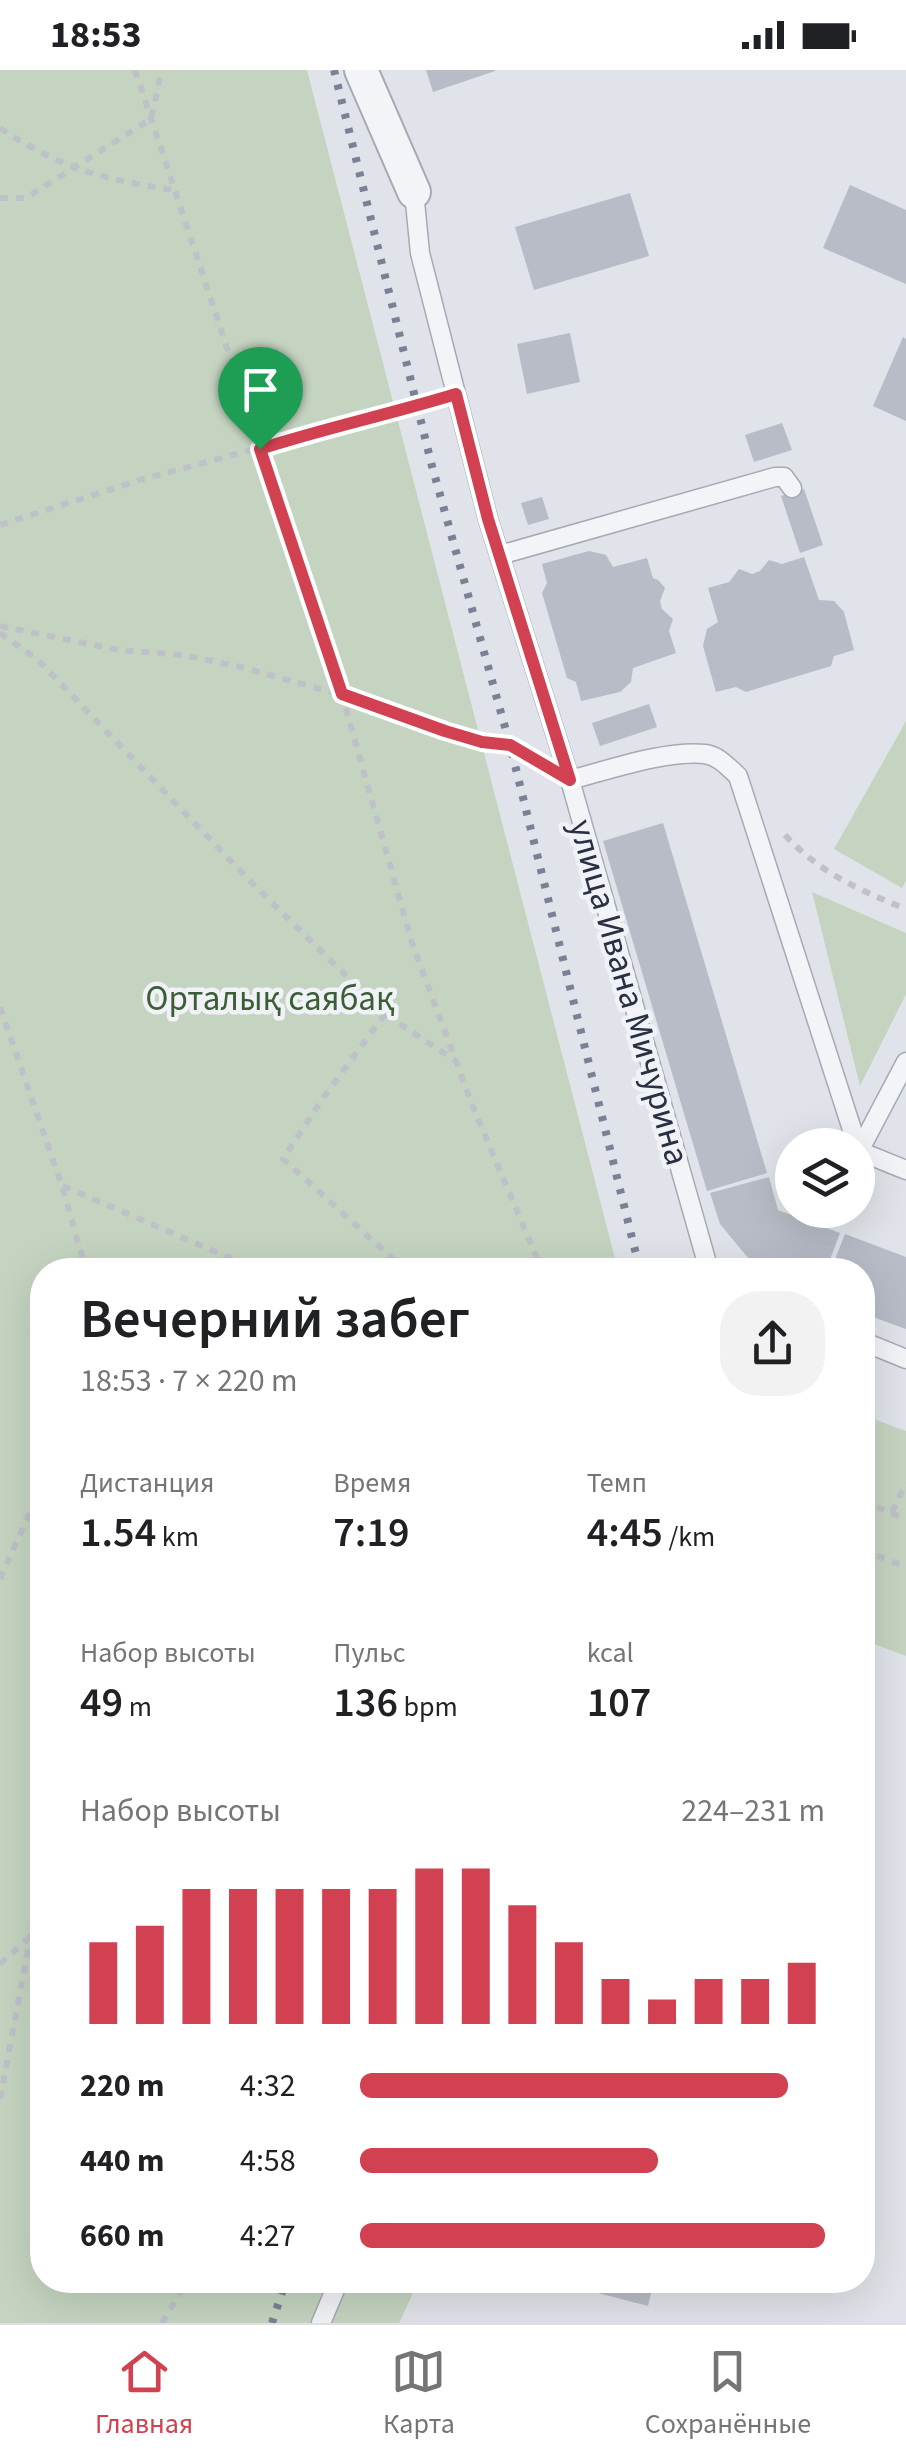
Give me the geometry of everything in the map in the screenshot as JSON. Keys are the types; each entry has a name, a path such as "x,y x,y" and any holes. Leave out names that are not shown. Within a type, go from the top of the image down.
{"street":[{"path":"361,70 414,192"}],"lane":[{"name":"улица Ивана Мичурина","path":"414,192 420,253 456,394 706,1258"},
{"path":"500,554 775,477 784,477 792,488"},
{"path":"570,780 656,759 706,754 723,761 738,776 852,1128"},
{"path":"869,1128 906,1062"},
{"path":"875,1155 906,1170"},
{"path":"875,1346 906,1359"},
{"path":"321,2323 334,2293"}],"path":[{"path":"134,70 342,694 412,943 537,1258"},
{"path":"0,198 26,198 151,119 162,70"},
{"path":"0,128 36,152 108,180 174,190"},
{"path":"0,525 140,480 456,394"},
{"path":"0,630 119,650 183,655 342,694 464,736 510,745 570,780"},
{"path":"0,630 38,660 253,884 385,1014 456,1061"},
{"path":"778,828 808,860 842,882 906,909"},
{"path":"0,1007 83,1258"},
{"path":"385,1014 283,1159 391,1258"},
{"path":"62,1186 230,1258"},
{"path":"892,1513 906,1483"},
{"path":"875,1506 906,1518"},
{"path":"0,1579 30,1512"},
{"path":"875,1555 906,1568"},
{"path":"0,1964 30,1936"},
{"path":"0,2099 30,1936"},
{"path":"162,2323 180,2293"}],"green space":[{"name":"Орталық саябақ","path":"0,70 307,70 615,1258 30,1258 30,2293 413,2293 399,2323 0,2323"},
{"path":"906,721 906,881 902,888 834,849"},
{"path":"812,892 906,933 906,994 860,1086"},
{"path":"875,1419 906,1431 906,1656 875,1644"}],"building":[{"path":"426,70 495,70 495,71 433,92"},
{"path":"850,185 906,210 906,284 823,248"},
{"path":"630,193 649,256 534,290 515,227"},
{"path":"570,333 580,382 527,394 517,344"},
{"path":"903,337 906,339 906,421 873,406"},
{"path":"782,423 792,450 754,462 745,435"},
{"path":"804,489 823,545 800,553 781,496"},
{"path":"542,497 549,519 528,525 521,503"},
{"path":"589,551 606,555 613,567 647,558 653,578 665,588 660,601 662,609 673,619 669,631 676,653 633,668 631,682 620,692 581,701 576,682 567,678 542,593 547,583 542,564"},
{"path":"804,557 819,600 834,601 844,612 854,650 834,656 831,666 746,692 736,687 716,692 703,646 707,629 718,622 708,588 729,582 739,569 752,574 769,560 782,564"},
{"path":"649,704 657,727 600,746 592,723"},
{"path":"663,823 767,1173 707,1191 603,841"},
{"path":"769,1177 775,1199 775,1228 827,1228 840,1233 831,1258 748,1258 720,1224 710,1193"},
{"path":"845,1234 906,1257 906,1329 875,1318 875,1258 836,1258"},
{"path":"598,2293 651,2293 648,2306"}],"railway":[{"path":"334,70 432,466 510,745 636,1258"},
{"path":"272,2323 282,2293"}],"route":[{"path":"456,394 488,519 570,780 510,745 445,731 342,694 260,449 456,394"}]}
